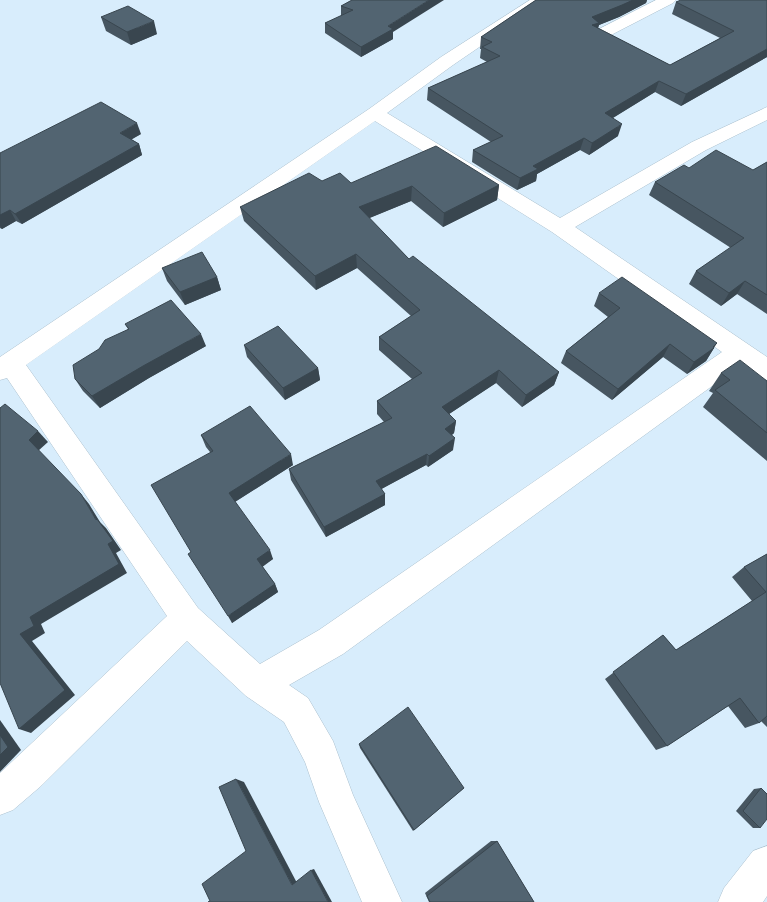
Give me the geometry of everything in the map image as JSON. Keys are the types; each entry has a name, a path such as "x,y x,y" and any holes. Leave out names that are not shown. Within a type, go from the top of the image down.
{"street":[{"path":"382,902 337,802 320,754 296,710 258,684 224,655 187,619 5,367 375,113 447,61 540,0"},
{"path":"605,32 668,0"},
{"path":"375,113 560,227 767,370"},
{"path":"560,227 699,146 767,113"},
{"path":"258,684 330,642 740,352"},
{"path":"0,797 28,773 187,619"},
{"path":"738,902 767,865"}],"building":[{"path":"352,0 429,0 388,26 393,29 361,47 325,23 353,10 341,6"},
{"path":"536,0 633,0 592,17 599,23 592,25 670,65 734,31 676,2 681,0 767,0 767,49 686,94 659,81 605,113 622,124 592,143 584,138 533,166 538,169 520,178 473,150 503,136 428,88 500,56 482,47 492,42 481,37"},
{"path":"128,6 154,21 127,32 101,17"},
{"path":"101,102 137,123 120,133 139,144 15,214 10,210 0,215 0,153"},
{"path":"436,146 499,185 444,213 412,186 359,207 409,259 413,256 559,372 526,395 499,370 442,407 456,421 445,429 455,438 429,456 427,454 376,481 385,494 324,527 289,469 392,418 377,401 422,373 379,337 420,310 356,254 315,276 240,207 309,173 322,181 340,173 351,183"},
{"path":"716,150 753,170 767,162 767,295 745,281 729,293 696,271 744,238 655,182 684,165 689,168"},
{"path":"202,252 217,277 180,292 162,268"},
{"path":"622,277 717,343 714,348 694,362 670,344 618,389 566,351 620,308 599,293"},
{"path":"171,300 201,334 92,396 75,379 73,365 99,349 105,340 129,329 125,324"},
{"path":"278,326 318,368 283,388 244,345"},
{"path":"740,360 767,381 767,433 715,390 730,380 721,373"},
{"path":"5,404 38,431 29,440 81,494 96,520 113,541 108,544 119,564 30,617 34,626 20,634 65,690 19,729 0,683 0,408"},
{"path":"250,406 291,454 229,493 270,550 257,559 275,584 228,616 188,554 191,552 151,485 213,451 201,435"},
{"path":"767,554 767,716 759,723 740,698 667,746 613,672 663,635 676,650 766,592 744,567"},
{"path":"408,707 464,788 414,830 359,744"},
{"path":"0,735 8,747 0,755"},
{"path":"236,779 292,885 311,870 328,902 208,902 210,901 202,884 246,851 219,787"},
{"path":"761,788 767,794 767,819 760,828 743,811"},
{"path":"497,841 534,902 430,902 427,896"}]}
